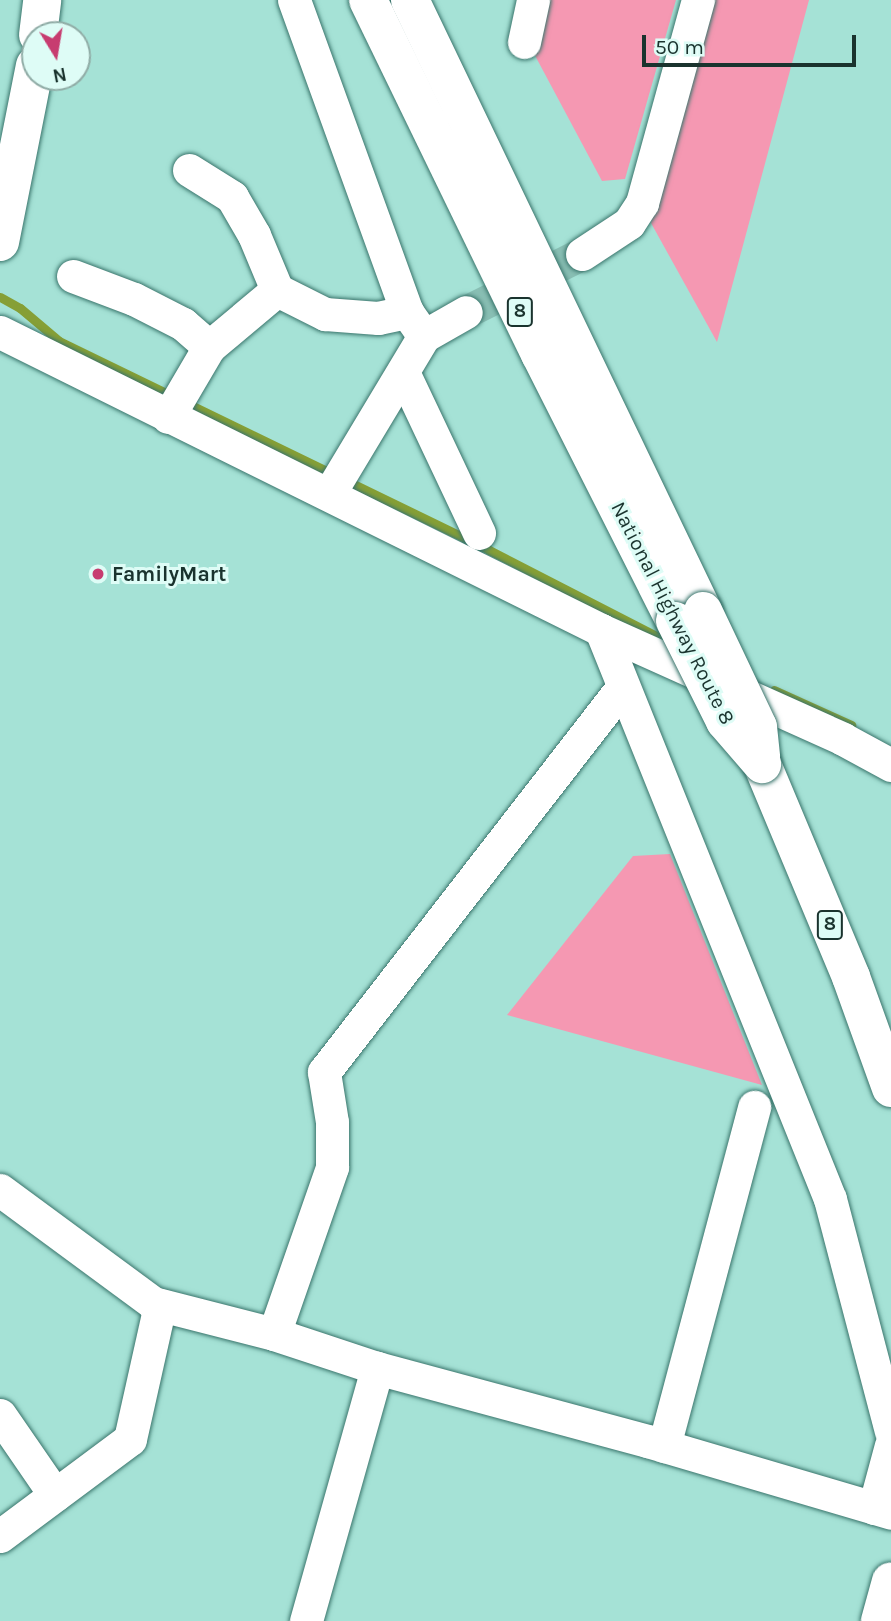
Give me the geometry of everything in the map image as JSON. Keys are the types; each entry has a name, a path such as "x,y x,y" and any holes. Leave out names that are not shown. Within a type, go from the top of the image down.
{"main road":[{"path":"40,21 42,0"},
{"name":"National Highway Route 8","path":"368,0 540,354 689,616 758,727 762,764 851,977 891,1088"},
{"name":"National Highway Route 8","path":"410,0 689,616"},
{"path":"0,242 30,91"},
{"path":"880,1621 891,1581"}],"street":[{"path":"294,0 415,324 403,372 329,495"},
{"path":"524,42 533,0"},
{"path":"582,254 629,223 642,203 698,0"},
{"path":"189,170 232,197 254,235 277,289 326,314 415,324 466,312"},
{"path":"73,276 134,299 183,324 209,347"},
{"path":"168,416 209,347 277,289"},
{"path":"0,332 601,630 843,739 891,765"},
{"path":"403,372 479,533"},
{"path":"601,630 622,688 731,949 830,1199 891,1431"},
{"path":"274,1334 331,1167 332,1122 324,1072 622,688"},
{"path":"664,1446 754,1107"},
{"path":"0,1190 153,1303 274,1334 377,1368 664,1446 883,1510 891,1445"},
{"path":"0,1536 130,1439 160,1305"},
{"path":"306,1621 377,1368"},
{"path":"0,1415 55,1495"}],"shaded area":[{"path":"544,0 676,0 625,179 602,181 531,48"},
{"path":"711,0 809,0 717,342 651,223"},
{"path":"670,854 762,1085 507,1015 633,856"}],"waterway":[{"path":"0,297 20,308 59,341 489,550 666,641"},
{"path":"774,690 851,725"}],"tunnel":[{"path":"466,312 582,254"}],"place":[{"name":"FamilyMart","path":"98,574"}]}
